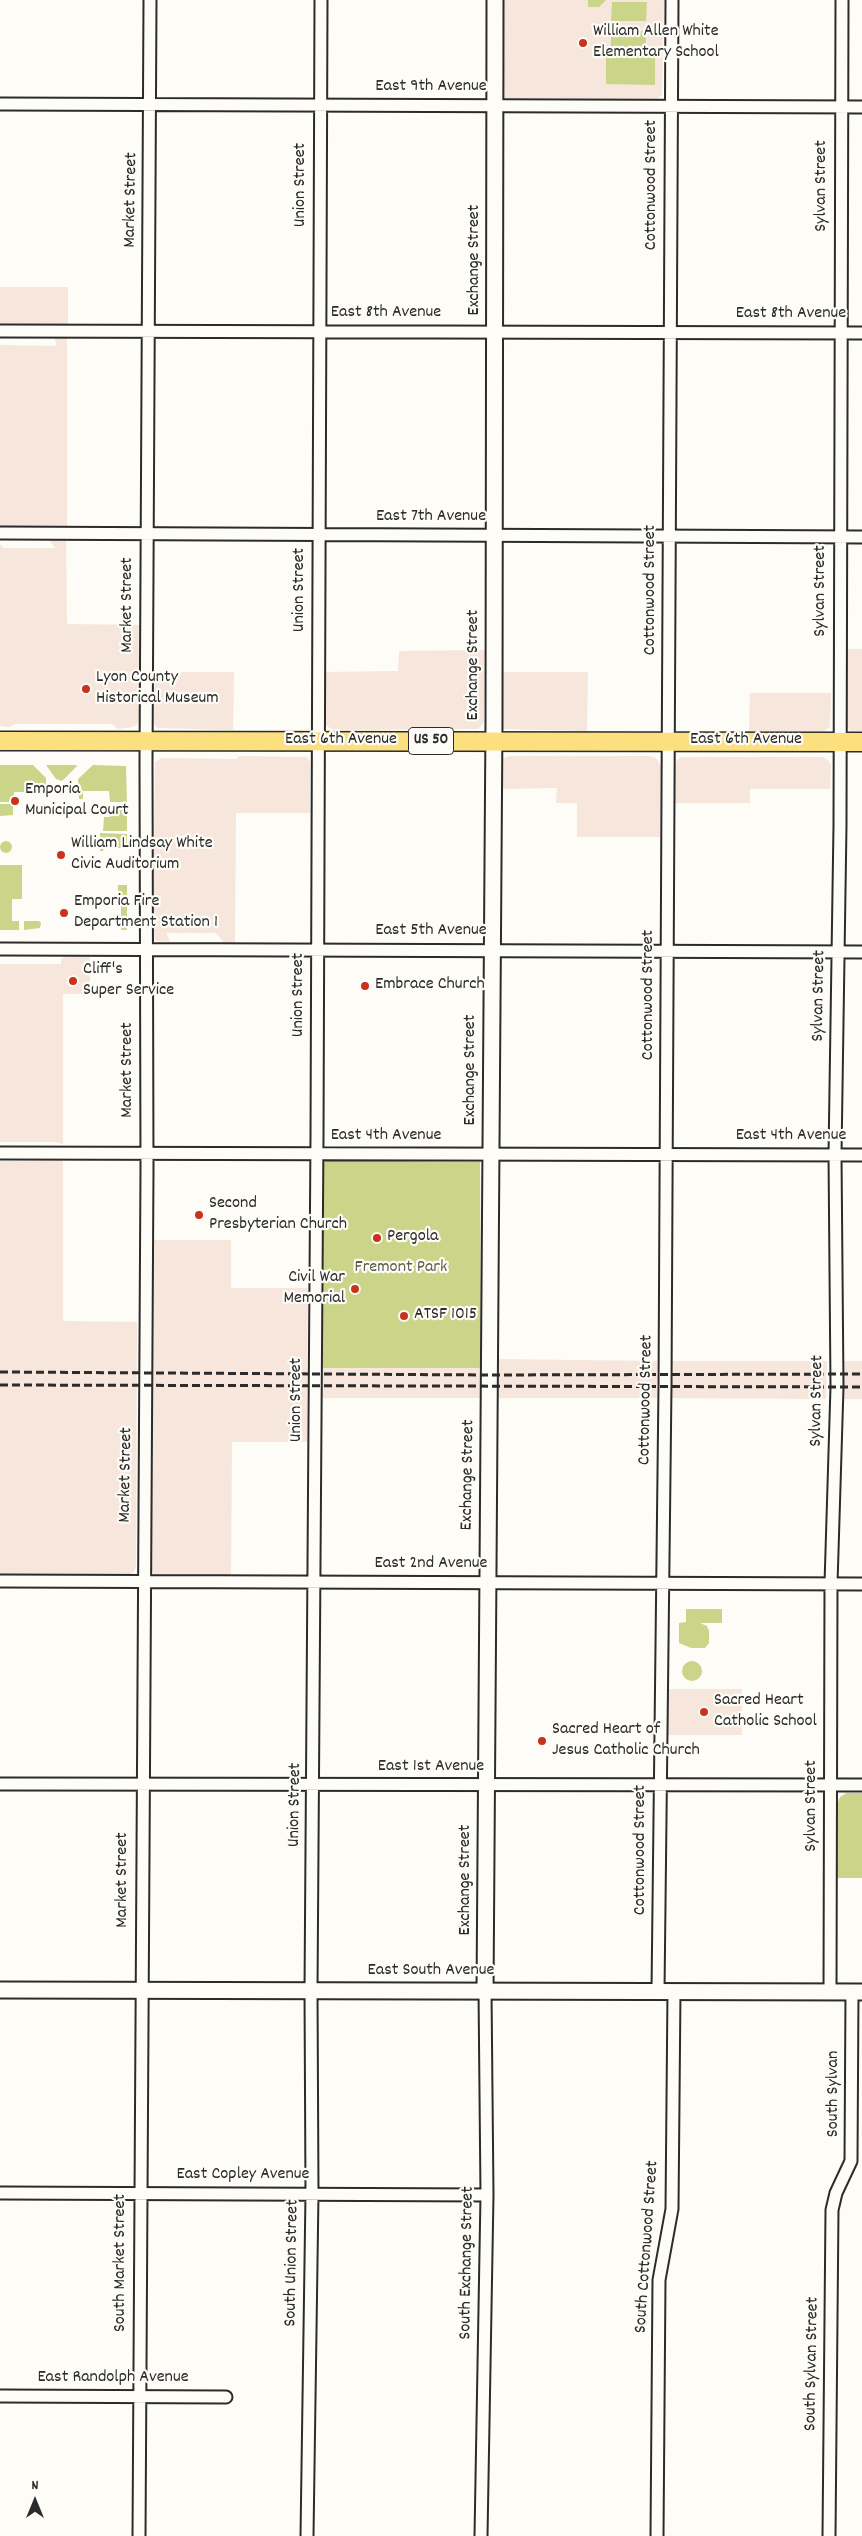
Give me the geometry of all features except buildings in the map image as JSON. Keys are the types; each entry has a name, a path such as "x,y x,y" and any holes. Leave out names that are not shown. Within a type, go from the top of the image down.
{"main road":[{"name":"East 6th Avenue","path":"0,741 862,742"}],"street":[{"name":"Market Street","path":"141,1990 147,1154 146,741 150,0"},
{"name":"Union Street","path":"311,1990 315,1582 319,105 321,0"},
{"name":"Exchange Street","path":"485,1991 494,741 494,106 496,0"},
{"name":"Cottonwood Street","path":"658,1991 666,1154 672,0"},
{"name":"Sylvan Street","path":"830,1992 831,1584 837,1388 835,1154 840,741 839,537 842,0"},
{"name":"East 9th Avenue","path":"0,104 862,107"},
{"name":"East 8th Avenue","path":"0,331 862,333"},
{"name":"East 7th Avenue","path":"0,534 862,537"},
{"name":"East 5th Avenue","path":"0,949 862,952"},
{"name":"East 4th Avenue","path":"0,1153 317,1155 862,1154"},
{"name":"East 2nd Avenue","path":"0,1581 862,1584"},
{"name":"East 1st Avenue","path":"0,1784 862,1785"},
{"name":"East South Avenue","path":"0,1990 857,1992"},
{"name":"South Market Street","path":"139,2536 141,1990"},
{"name":"South Union Street","path":"307,2536 312,2194 311,1990"},
{"name":"South Exchange Street","path":"481,2536 487,2195 485,1991"},
{"name":"South Cottonwood Street","path":"656,2536 659,2280 672,2209 674,1991"},
{"name":"South Sylvan","path":"836,2193 848,2170 852,2154 857,1992"},
{"name":"East Copley Avenue","path":"0,2193 487,2195"},
{"name":"South Sylvan Street","path":"829,2536 832,2210 836,2193"},
{"name":"East Randolph Avenue","path":"0,2396 226,2397"}],"shaded area":[{"name":"William Allen White Elementary School","path":"502,0 664,0 662,95 657,99 505,98 502,95"},
{"path":"0,287 68,287 68,324 0,325"},
{"path":"67,336 67,528 0,527 0,345 55,346 57,345 54,337"},
{"path":"49,539 66,539 67,624 139,625 140,716 138,724 132,727 118,729 112,724 15,724 9,727 0,726 0,544 3,548 55,548"},
{"path":"845,649 862,649 862,731 850,731 845,724"},
{"path":"485,650 484,722 478,729 336,730 324,724 324,672 398,671 399,651"},
{"path":"155,672 234,672 233,730 157,728 154,723"},
{"path":"499,672 588,672 587,731 503,729"},
{"path":"750,693 831,693 830,727 824,731 749,731"},
{"path":"239,756 307,757 310,762 310,813 236,813 235,943 224,943 216,933 166,933 170,942 156,941 153,934 155,762 162,758 236,759"},
{"path":"508,756 649,756 656,758 661,766 660,837 577,837 577,803 556,803 557,788 500,789 501,760"},
{"path":"682,757 822,757 828,760 831,765 830,789 750,789 750,803 674,803 674,766 677,760"},
{"path":"65,957 90,957 90,994 63,994 63,1144 56,1142 0,1142 0,964 61,964 61,959"},
{"path":"63,1160 63,1321 137,1322 136,1567 134,1572 128,1575 0,1575 0,1161"},
{"path":"152,1240 231,1240 231,1288 308,1288 307,1442 232,1442 231,1575 155,1575 149,1568"},
{"path":"495,1359 657,1361 657,1398 495,1398"},
{"path":"671,1361 827,1361 826,1399 671,1398"},
{"path":"841,1361 862,1361 862,1399 841,1399"},
{"path":"321,1368 481,1368 481,1398 321,1398"},
{"name":"Sacred Heart Catholic School","path":"667,1689 742,1689 742,1735 667,1735"}],"green space":[{"path":"588,0 606,0 599,7 588,7"},
{"path":"612,2 647,2 646,21 611,21"},
{"path":"611,30 646,31 646,50 611,49"},
{"path":"606,55 655,55 655,85 606,84"},
{"path":"0,765 33,765 46,778 46,792 14,792 13,802 0,802"},
{"path":"46,765 77,766 62,781 56,779"},
{"path":"93,765 126,766 127,802 110,802 109,791 83,791 83,799 79,799 78,779"},
{"path":"0,804 13,804 13,815 0,816"},
{"path":"110,806 127,806 127,831 103,831 104,817 110,817"},
{"path":"100,833 127,834 127,848 104,848 103,851 100,851"},
{"path":"6,841 12,847 6,853 0,847"},
{"path":"0,865 22,865 22,899 12,899 12,921 19,921 19,930 0,930"},
{"path":"118,885 127,885 127,930 121,930 121,896 118,896"},
{"path":"24,921 39,921 41,923 40,928 24,930"},
{"name":"Fremont Park","path":"331,1160 480,1162 481,1368 321,1368 322,1166 324,1162"},
{"path":"686,1609 722,1609 722,1623 700,1623 707,1626 709,1631 709,1643 705,1648 691,1648 679,1643 679,1623 686,1622"},
{"path":"692,1661 699,1664 702,1671 699,1678 692,1681 685,1678 682,1671 685,1664"},
{"path":"846,1793 862,1793 862,1878 837,1878 838,1802 840,1797"}],"railway":[{"path":"0,1372 489,1375 862,1374"},
{"path":"0,1385 862,1387"}],"place":[{"name":"William Allen White Elementary School","path":"583,43"},
{"name":"Lyon County Historical Museum","path":"86,689"},
{"name":"Emporia Municipal Court","path":"15,801"},
{"name":"William Lindsay White Civic Auditorium","path":"61,855"},
{"name":"Emporia Fire Department Station 1","path":"64,913"},
{"name":"Cliff's Super Service","path":"73,981"},
{"name":"Embrace Church","path":"365,986"},
{"name":"Second Presbyterian Church","path":"199,1215"},
{"name":"Pergola","path":"377,1238"},
{"name":"Civil War Memorial","path":"355,1289"},
{"name":"ATSF 1015","path":"404,1316"},
{"name":"Sacred Heart Catholic School","path":"704,1712"},
{"name":"Sacred Heart of Jesus Catholic Church","path":"542,1741"}]}
